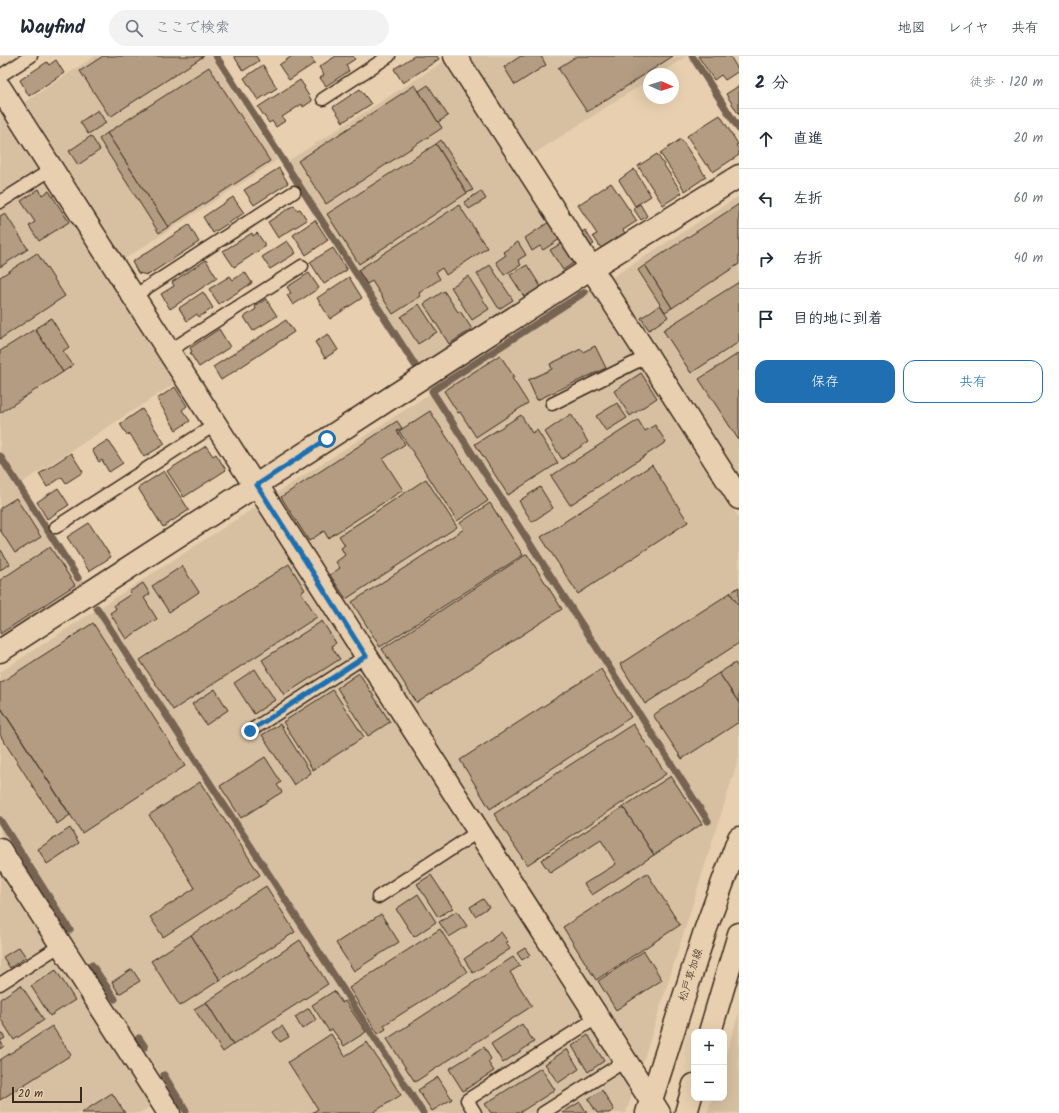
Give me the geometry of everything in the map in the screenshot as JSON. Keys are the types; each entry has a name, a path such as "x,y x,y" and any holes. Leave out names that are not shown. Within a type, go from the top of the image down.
{"street":[{"path":"455,56 739,498"},
{"path":"0,88 598,1017 625,1060 652,1109"},
{"path":"0,651 591,268 739,176"},
{"name":"松戸草加線","path":"652,1109 705,931 739,838"},
{"path":"0,850 169,1113"},
{"path":"711,1029 739,934"},
{"path":"686,1113 691,1096"}],"lane":[{"path":"0,76 31,56"},
{"path":"323,99 390,56"},
{"path":"0,202 52,169"},
{"path":"134,296 294,192"},
{"path":"169,351 302,266"},
{"path":"552,404 648,356"},
{"path":"56,528 216,424"},
{"path":"250,731 366,656"},
{"path":"378,897 479,832"},
{"path":"0,984 61,945"},
{"path":"475,1113 467,1100 598,1017"},
{"path":"542,1113 625,1060"}],"shaded area":[{"path":"95,56 211,56 277,160 123,260 22,104"},
{"path":"462,56 687,56 668,68 643,68 643,84 527,158"},
{"path":"449,58 582,264 420,367 288,161"},
{"path":"0,106 177,382 20,484 85,583 0,638"},
{"path":"739,196 739,477 611,278"},
{"path":"592,289 739,518 739,757 642,1065 275,494"},
{"path":"257,506 633,1091 626,1113 180,1113 0,833 0,672"},
{"path":"0,872 151,1106 140,1113 0,1113"},
{"path":"739,1013 739,1113 707,1113 711,1101 727,1101 727,1051"}],"building":[{"path":"103,56 204,56 110,117 80,71"},
{"path":"234,56 256,56 259,61 243,71"},
{"path":"292,56 310,56 315,63 289,80 279,65"},
{"path":"336,56 353,56 355,59 346,65 349,71 326,86 320,78 324,75 319,67"},
{"path":"414,56 437,56 439,59 403,83 394,69"},
{"path":"521,56 541,56 546,65 515,85 504,67"},
{"path":"577,56 673,56 655,68 643,68 643,76 587,112 558,68"},
{"path":"698,56 730,56 739,71 725,80 721,75 714,80"},
{"path":"56,60 64,73 29,96 20,80 47,62 49,65"},
{"path":"263,65 277,88 258,100 244,78"},
{"path":"209,67 270,161 168,227 107,133"},
{"path":"300,80 312,101 303,107 302,104 282,117 285,121 276,127 272,121 269,123 258,107"},
{"path":"415,85 442,128 326,204 298,161"},
{"path":"428,85 448,116 438,122 419,91"},
{"path":"739,86 739,115 726,94"},
{"path":"360,89 371,104 343,122 333,107"},
{"path":"98,110 106,123 88,134 80,122"},
{"path":"720,115 738,144 736,145 739,149 739,155 713,172 708,164 706,165 687,136"},
{"path":"107,133 168,227 159,233 99,139"},
{"path":"91,136 100,150 78,165 69,151"},
{"path":"681,139 706,177 685,191 660,153"},
{"path":"441,140 473,190 467,193 436,144"},
{"path":"436,144 467,193 359,264 327,214"},
{"path":"657,154 682,193 663,205 638,166"},
{"path":"279,168 288,183 254,205 244,190"},
{"path":"634,169 651,196 635,206 619,180"},
{"path":"611,183 637,221 623,230 625,233 601,248 593,236 597,234 578,205"},
{"path":"39,189 42,195 49,191 69,222 39,241 29,226 35,222 21,201"},
{"path":"481,191 486,199 469,209 464,202"},
{"path":"233,197 244,213 213,233 203,217"},
{"path":"640,204 647,216 641,220 633,208"},
{"path":"739,204 739,264 672,308 645,265"},
{"path":"294,205 297,210 300,209 307,220 278,238 268,222"},
{"path":"459,205 487,248 446,275 442,268 436,272 440,279 419,293 421,296 393,314 372,281 367,284 358,270"},
{"path":"5,213 28,249 0,267 0,216"},
{"path":"315,220 328,240 306,255 293,235"},
{"path":"549,222 560,239 543,250 540,246 532,251 525,238"},
{"path":"189,225 199,242 148,275 138,273 132,262"},
{"path":"585,230 594,244 588,248 579,234"},
{"path":"252,233 253,236 257,233 266,246 234,267 223,251"},
{"path":"287,241 296,253 270,269 262,257"},
{"path":"518,242 526,255 518,260 521,265 504,275 496,262 506,255 503,252"},
{"path":"562,243 575,262 563,270 550,250"},
{"path":"333,248 347,270 324,284 310,262"},
{"path":"37,253 65,296 0,339 0,277"},
{"path":"206,260 217,278 170,309 161,294 174,286 172,282"},
{"path":"490,265 513,300 499,309 477,274"},
{"path":"527,265 541,287 525,298 510,275"},
{"path":"645,265 672,308 665,312 638,270"},
{"path":"245,272 252,283 219,304 209,289 230,276 233,280"},
{"path":"309,273 319,288 293,305 287,295 291,293 287,287"},
{"path":"468,276 489,309 472,320 451,287"},
{"path":"349,277 362,298 330,319 317,298"},
{"path":"739,282 739,342 691,373 663,330"},
{"path":"444,291 472,329 449,344 424,304"},
{"path":"203,292 213,308 199,317 197,314 187,321 179,308"},
{"path":"266,299 277,316 253,331 244,317 256,309 255,306"},
{"path":"419,304 437,332 418,344 401,317"},
{"path":"660,305 668,317 649,330 641,318"},
{"path":"51,318 69,347 63,351 73,365 63,372 35,329"},
{"path":"286,320 294,332 221,380 213,367"},
{"path":"35,329 63,372 0,413 0,351"},
{"path":"219,329 230,347 199,367 190,353 192,352 190,348"},
{"path":"328,334 338,350 325,358 315,342"},
{"path":"595,346 606,368 537,400 528,380 552,369 550,364 581,349 583,352"},
{"path":"739,353 739,438 738,439 699,379"},
{"path":"500,355 514,377 512,378 528,403 476,437 444,391"},
{"path":"641,373 657,398 630,416 614,391"},
{"path":"175,387 187,406 182,410 190,421 176,430 157,399"},
{"path":"617,403 627,418 606,431 596,416"},
{"path":"142,409 165,444 144,457 130,434 127,435 120,424"},
{"path":"430,411 488,501 457,521 399,431"},
{"path":"571,414 588,442 562,459 545,432"},
{"path":"521,415 532,433 537,430 558,463 508,495 475,444"},
{"path":"638,420 645,431 655,425 666,442 570,505 551,476"},
{"path":"397,421 402,428 397,431 405,444 383,459 403,490 328,538 324,531 309,541 281,497"},
{"path":"108,440 123,463 109,472 102,460 99,462 92,450"},
{"path":"206,446 213,456 216,454 226,470 184,497 167,471"},
{"path":"71,453 83,472 66,483 62,477 47,487 39,474"},
{"path":"652,465 688,522 578,594 541,537"},
{"path":"164,471 189,510 163,527 138,488"},
{"path":"426,479 457,527 346,599 330,575 340,568 336,562 345,555 341,548 345,545 339,536"},
{"path":"540,487 553,508 532,522 519,501"},
{"path":"58,488 69,505 47,519 37,502"},
{"path":"16,498 41,537 15,553 0,530 0,508"},
{"path":"490,503 523,555 380,647 352,602 464,529 460,523"},
{"path":"89,523 111,557 89,571 67,537"},
{"path":"50,547 75,585 0,634 0,580"},
{"path":"1,550 10,564 0,570 0,551"},
{"path":"527,554 562,609 417,703 382,649"},
{"path":"289,564 305,590 301,592 317,617 173,710 140,660"},
{"path":"182,566 199,592 169,612 152,586"},
{"path":"143,583 150,594 144,598 157,619 126,639 110,613 116,609 114,605 131,594 129,592"},
{"path":"739,587 739,606 730,593"},
{"path":"730,593 739,606 739,643 645,704 620,664"},
{"path":"322,621 336,643 331,646 340,659 284,695 262,660"},
{"path":"93,623 185,766 82,833 0,706 0,683"},
{"path":"735,663 739,669 739,703 719,673"},
{"path":"255,669 275,700 254,714 234,683"},
{"path":"601,669 631,717 490,809 460,760"},
{"path":"359,673 390,722 368,736 337,688"},
{"path":"719,673 739,703 739,722 682,759 653,715"},
{"path":"215,689 228,710 206,725 192,704"},
{"path":"333,690 364,737 313,770 283,722"},
{"path":"1,708 70,815 57,824 0,735"},
{"path":"280,724 311,773 294,785 262,735"},
{"path":"633,724 666,774 527,865 494,814"},
{"path":"265,757 281,782 277,785 282,792 241,818 220,786"},
{"path":"671,776 702,824 654,855 623,807"},
{"path":"200,782 260,875 163,937 150,917 195,888 149,815"},
{"path":"623,807 654,855 592,895 584,884 616,864 601,840 550,873 541,860"},
{"path":"70,828 79,843 47,864 38,849"},
{"path":"647,873 680,925 596,980 563,927"},
{"path":"431,875 453,908 438,917 417,884"},
{"path":"266,886 295,932 220,980 191,935"},
{"path":"418,894 436,922 414,937 396,909"},
{"path":"483,899 489,907 475,916 470,907"},
{"path":"457,911 467,926 449,937 439,922"},
{"path":"381,914 399,942 354,971 336,943"},
{"path":"440,929 467,972 384,1025 386,1029 378,1034 349,988"},
{"path":"501,932 508,942 506,943 510,949 473,973 464,959"},
{"path":"191,935 220,980 180,1006 151,961"},
{"path":"300,940 328,984 233,1045 206,1002"},
{"path":"19,947 26,957 10,968 3,957"},
{"path":"525,948 530,955 522,960 517,953"},
{"path":"644,951 662,980 616,1010 598,981"},
{"path":"513,957 520,966 510,972 532,1006 415,1082 387,1039"},
{"path":"132,969 140,981 119,994 112,982"},
{"path":"56,970 75,1000 50,1016 31,986"},
{"path":"21,985 44,1020 14,1040 0,1018 0,999"},
{"path":"334,991 342,1003 345,1001 366,1032 344,1046 332,1029 329,1031 312,1005"},
{"path":"206,1002 233,1045 223,1052 194,1009"},
{"path":"309,1008 316,1020 302,1029 295,1017"},
{"path":"522,1024 534,1042 503,1063 491,1044"},
{"path":"52,1026 71,1055 0,1100 0,1060"},
{"path":"282,1026 289,1037 280,1042 273,1032"},
{"path":"0,1031 5,1038 0,1041"},
{"path":"331,1034 345,1056 367,1042 401,1095 372,1113 312,1113 318,1109 288,1062"},
{"path":"588,1035 604,1061 588,1072 572,1046"},
{"path":"0,1041 4,1046 0,1049"},
{"path":"484,1047 491,1059 488,1062 494,1071 463,1091 449,1069"},
{"path":"567,1049 579,1069 558,1083 545,1064"},
{"path":"541,1068 555,1090 519,1113 491,1113 485,1104"},
{"path":"438,1077 452,1099 432,1111 418,1090"},
{"path":"602,1090 614,1110 609,1113 597,1113 588,1099"},
{"path":"112,1093 125,1113 81,1113"},
{"path":"580,1102 587,1113 562,1113"}],"waterway":[{"path":"216,56 415,365"},
{"path":"692,56 739,129"},
{"path":"585,292 432,391 708,821"},
{"path":"0,456 78,578"},
{"path":"97,608 423,1113"},
{"path":"0,820 70,930"},
{"path":"92,965 115,999"},
{"path":"139,1038 145,1047"},
{"path":"164,1075 186,1111"}],"route":[{"path":"250,731 366,656 257,485 327,439"}]}
